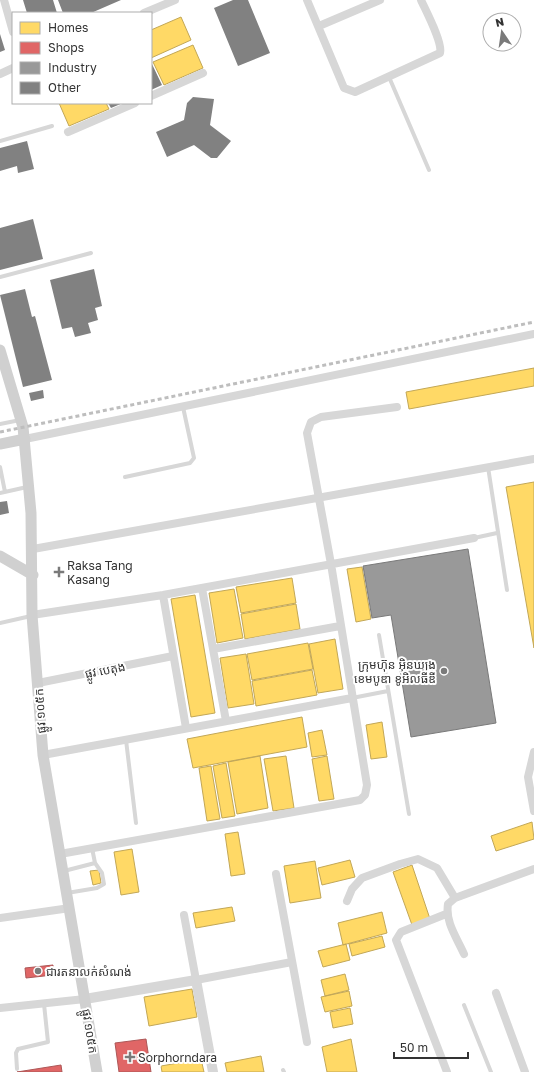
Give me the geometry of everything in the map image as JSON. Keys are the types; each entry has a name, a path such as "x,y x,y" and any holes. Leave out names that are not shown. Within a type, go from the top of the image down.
{"main road":[{"name":"ផ្លូវ ១០៥ក","path":"0,350 22,419 25,439 33,549 32,615 43,755 97,1072"},
{"path":"0,444 25,439"},
{"path":"0,556 33,575"}],"street":[{"path":"4,0 12,28"},
{"path":"146,12 175,0"},
{"path":"307,0 344,88 354,92 440,53 441,50 437,37 421,0"},
{"path":"319,26 380,0"},
{"path":"0,74 12,68"},
{"path":"152,96 203,73"},
{"path":"68,132 133,104"},
{"path":"25,439 534,334"},
{"path":"60,854 360,800 365,795 367,785 331,564 307,433 311,422 321,417 397,407"},
{"path":"33,549 534,459"},
{"path":"32,615 163,595 474,538"},
{"path":"202,588 226,721"},
{"path":"163,595 186,728"},
{"path":"213,649 340,626"},
{"name":"ផ្លូវ បេតុង","path":"38,683 173,656"},
{"path":"43,755 352,698"},
{"path":"534,752 528,777 534,810"},
{"path":"347,901 352,889 362,878 418,859 437,868 455,898"},
{"path":"464,954 446,914 448,904 455,898 534,869"},
{"path":"276,874 307,1042"},
{"path":"0,918 70,908"},
{"path":"446,914 400,932 396,940 447,1072"},
{"path":"184,915 213,1072"},
{"path":"0,1008 85,999 292,962"},
{"path":"496,993 525,1072"}],"lane":[{"path":"389,77 429,170"},
{"path":"0,141 52,126"},
{"path":"0,277 91,253"},
{"path":"125,477 190,463 194,458 183,406"},
{"path":"0,424 22,419"},
{"path":"488,467 507,590"},
{"path":"0,470 2,492 29,487"},
{"path":"474,538 497,533"},
{"path":"0,623 32,615"},
{"path":"379,635 409,814"},
{"path":"352,698 388,691"},
{"path":"126,739 136,823"},
{"path":"67,893 101,887 104,884 102,872 95,864 92,848"},
{"path":"63,871 95,864"},
{"path":"17,1069 16,1052 18,1049 48,1042 44,1003"},
{"path":"464,1005 491,1072"}],"building: Homes":[{"path":"181,17 191,40 152,58 152,30"},
{"path":"193,45 203,68 164,85 153,62"},
{"path":"59,104 106,104 109,109 69,126"},
{"path":"534,368 534,386 409,409 406,392"},
{"path":"534,482 534,648 506,487"},
{"path":"362,567 371,619 356,622 347,569"},
{"path":"292,578 296,603 241,613 236,587"},
{"path":"234,589 243,638 217,643 209,593"},
{"path":"195,595 215,713 191,717 171,599"},
{"path":"296,604 300,629 245,639 241,614"},
{"path":"335,639 343,689 318,693 309,644"},
{"path":"308,643 313,669 252,680 247,654"},
{"path":"246,654 254,704 228,708 220,658"},
{"path":"312,670 317,695 256,706 252,681"},
{"path":"302,717 307,747 193,768 187,739"},
{"path":"382,722 387,757 371,759 366,725"},
{"path":"322,730 327,755 312,757 308,733"},
{"path":"260,756 268,808 237,814 228,762"},
{"path":"286,756 294,808 273,811 264,759"},
{"path":"327,756 334,799 319,801 312,759"},
{"path":"226,763 235,816 222,818 213,766"},
{"path":"211,766 220,819 207,821 199,768"},
{"path":"532,822 534,839 496,851 491,836"},
{"path":"238,832 245,874 231,876 225,834"},
{"path":"132,849 139,892 121,895 114,852"},
{"path":"350,860 355,877 322,885 318,868"},
{"path":"315,861 321,898 290,903 284,866"},
{"path":"412,865 430,919 412,925 393,872"},
{"path":"99,870 101,883 93,885 90,871"},
{"path":"232,907 235,921 196,928 193,913"},
{"path":"382,912 387,933 343,945 338,923"},
{"path":"382,936 385,947 352,956 349,944"},
{"path":"346,944 350,960 323,967 318,951"},
{"path":"345,974 349,990 325,996 321,980"},
{"path":"192,989 197,1017 149,1026 144,997"},
{"path":"349,991 352,1006 325,1012 321,997"},
{"path":"350,1008 353,1024 333,1028 330,1012"},
{"path":"351,1039 357,1072 327,1072 322,1047"},
{"path":"261,1056 264,1072 227,1072 225,1063"},
{"path":"201,1059 204,1072 162,1072 161,1066"}],"building: Shops":[{"path":"53,965 53,975 26,978 25,968"},
{"path":"146,1039 151,1072 119,1072 115,1043"},
{"path":"61,1065 62,1072 17,1072"}],"building: Industry":[{"name":"ក្រុមហ៊ុន អ៊ិនឃ្យុង ខេមបូឌា ខូអិលធីឌី","path":"468,549 496,723 411,737 391,615 372,618 363,566"}],"building: Other":[{"path":"23,0 53,0 57,12 27,12"},
{"path":"58,0 121,0 93,12 63,12"},
{"path":"233,0 248,0 270,53 238,66 214,8"},
{"path":"0,34 5,50 0,52"},
{"path":"152,64 162,85 152,90"},
{"path":"193,97 214,99 210,125 231,141 217,158 211,158 194,145 167,157 156,132 184,120 187,103"},
{"path":"109,104 121,104 111,108"},
{"path":"27,141 34,169 18,173 17,166 0,171 0,148"},
{"path":"33,219 43,259 0,270 0,228"},
{"path":"94,269 102,306 95,308 98,320 88,323 91,333 75,337 72,327 62,329 50,280"},
{"path":"25,289 32,317 35,316 52,380 23,387 0,295"},
{"path":"43,390 44,398 31,401 29,393"},
{"path":"7,501 9,513 0,515 0,502"}],"railway":[{"path":"0,432 534,322"}],"place":[{"name":"Raksa Tang Kasang","path":"59,572"},
{"name":"ក្រុមហ៊ុន អ៊ិនឃ្យុង ខេមបូឌា ខូអិលធីឌី","path":"444,671"},
{"name":"ជារតនាលក់សំណង់","path":"38,971"},
{"name":"Sorphorndara","path":"130,1057"}]}
